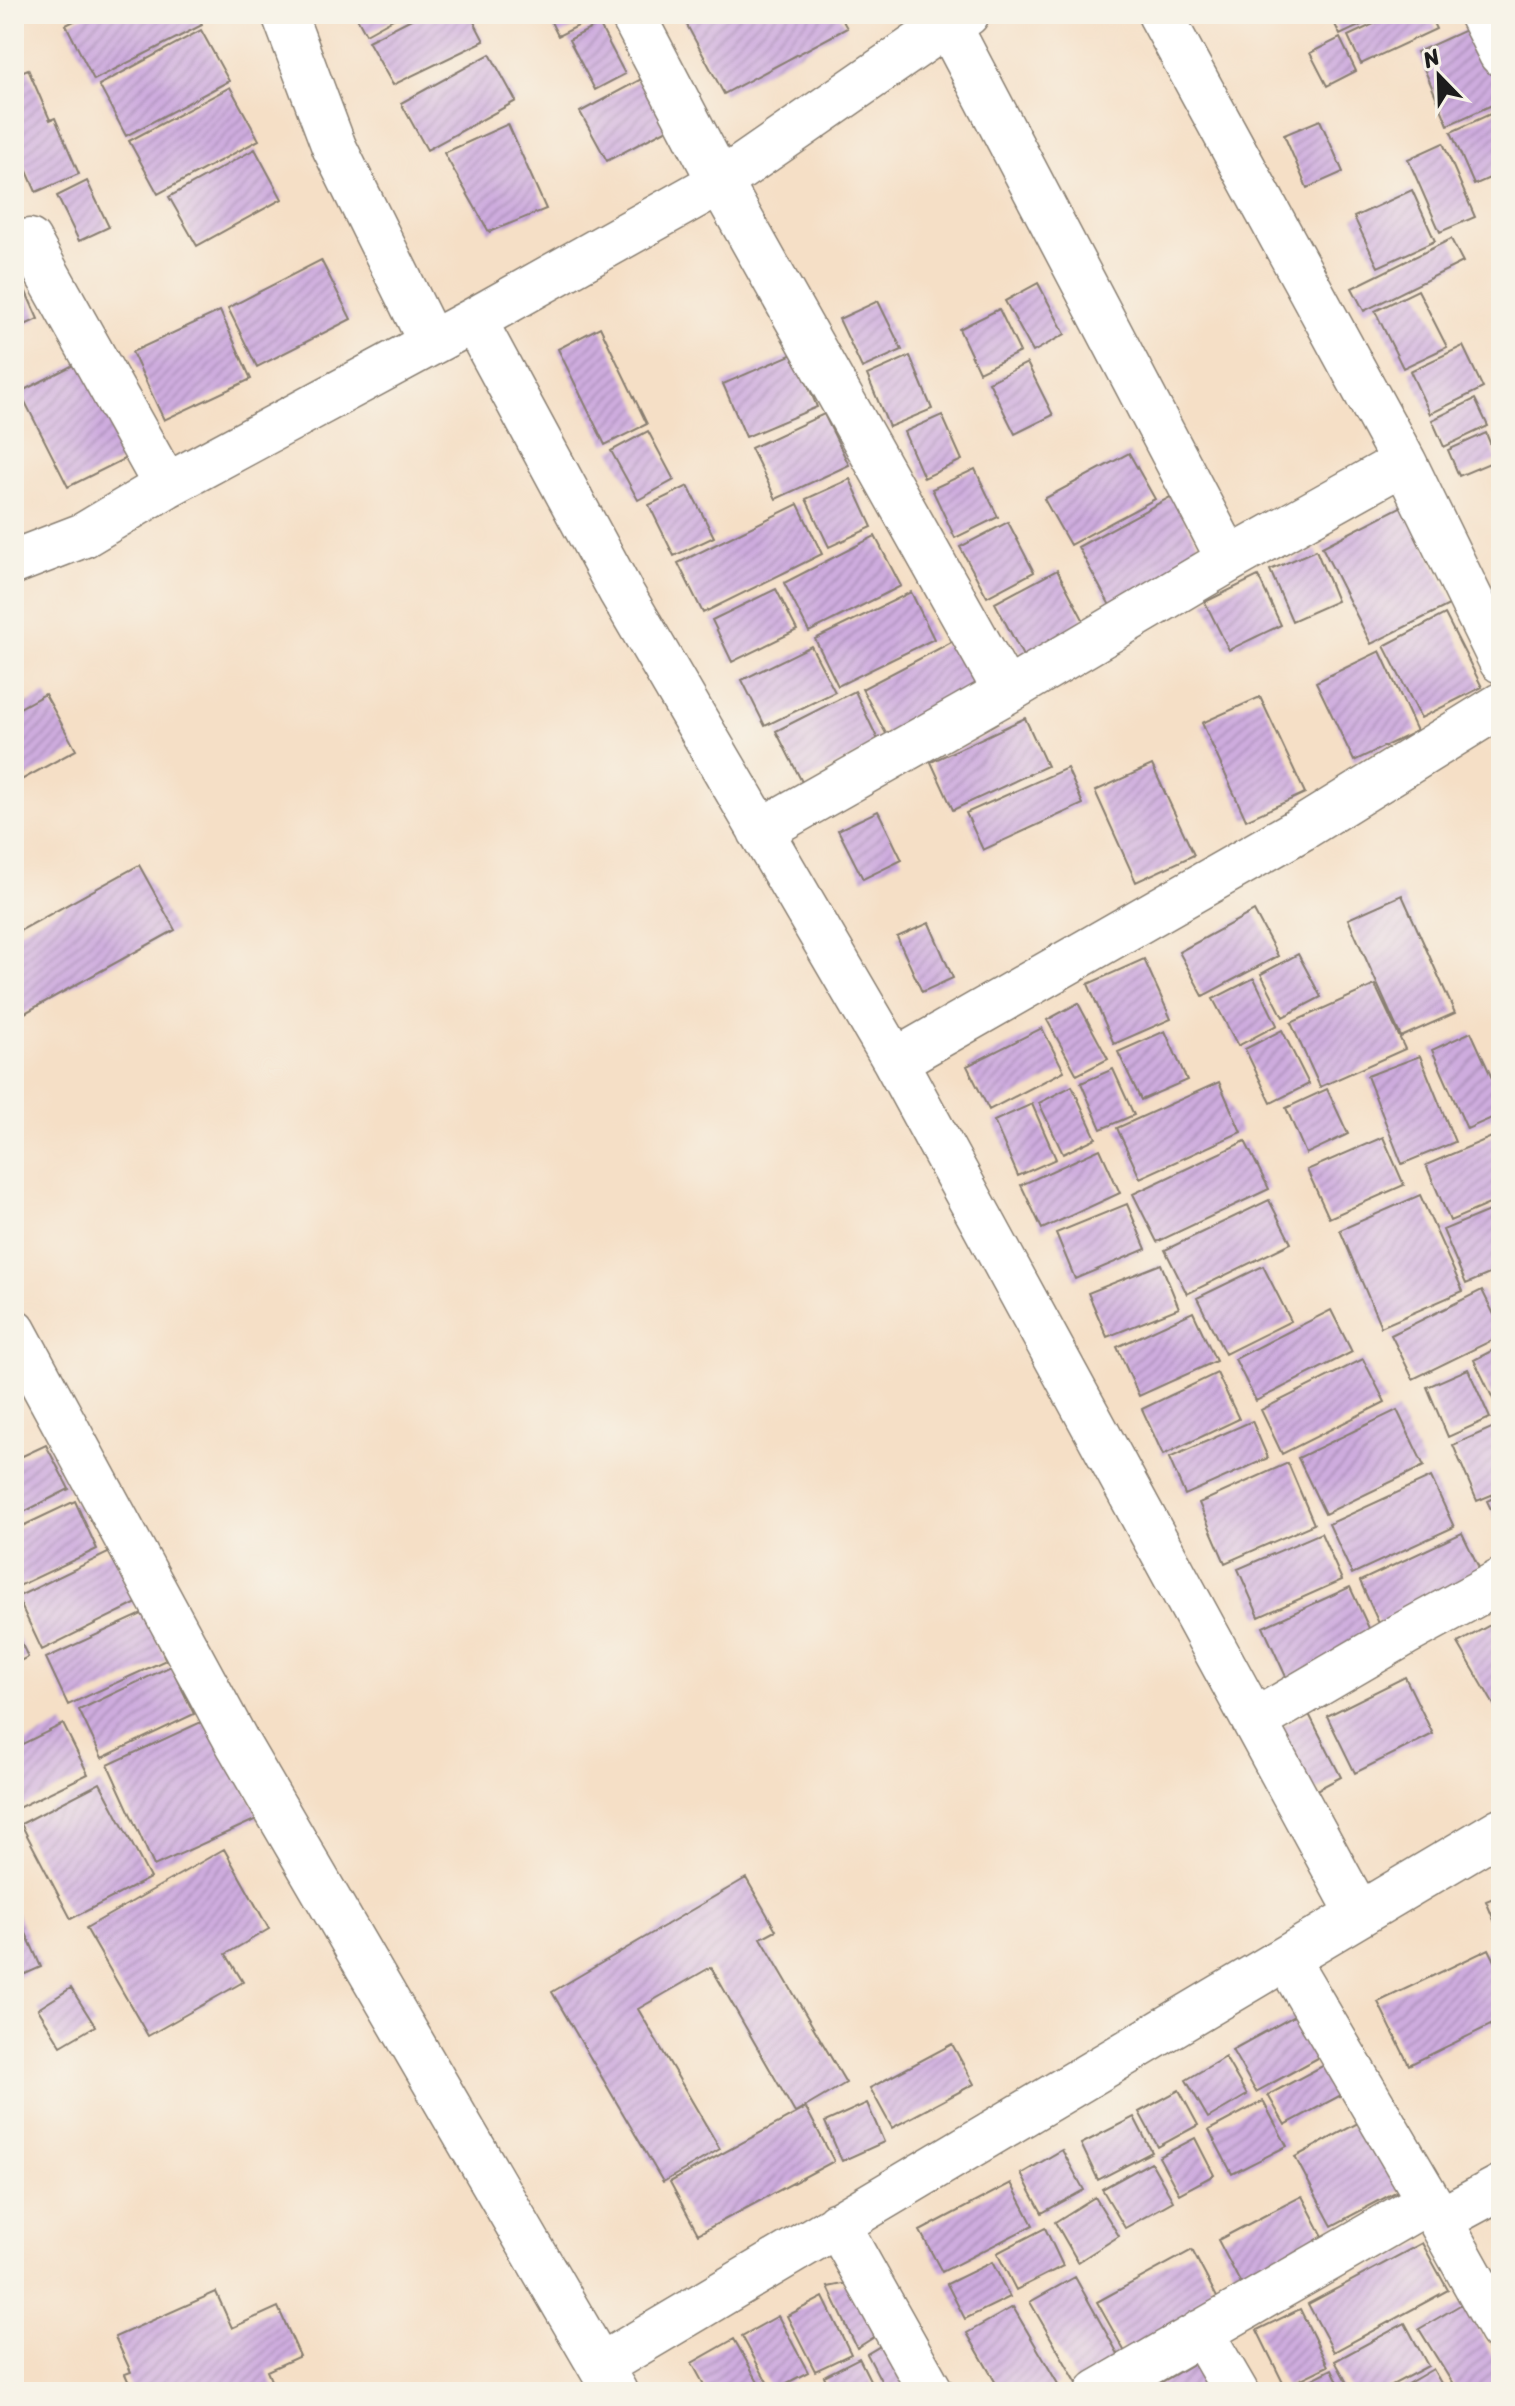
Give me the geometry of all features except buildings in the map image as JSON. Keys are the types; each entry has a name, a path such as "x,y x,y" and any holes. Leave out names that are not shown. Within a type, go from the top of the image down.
{"street":[{"path":"284,14 334,147 431,343"},
{"path":"632,14 720,182 1006,692"},
{"path":"1160,14 1404,462 1501,661"},
{"path":"1481,14 1501,54"},
{"path":"14,562 84,535 166,486 474,320 720,182 957,19 1229,560"},
{"path":"19,236 166,486"},
{"path":"474,320 621,592 895,1061 1359,1914"},
{"path":"760,831 1404,462"},
{"path":"895,1061 1301,829 1501,705"},
{"path":"14,1331 238,1744 608,2379 837,2224 1501,1830"},
{"path":"1255,1721 1501,1581"},
{"path":"1286,1958 1501,2330"},
{"path":"1098,2392 1201,2332 1434,2210 1501,2187"},
{"path":"837,2224 931,2392"},
{"path":"1201,2332 1236,2392"}]}
